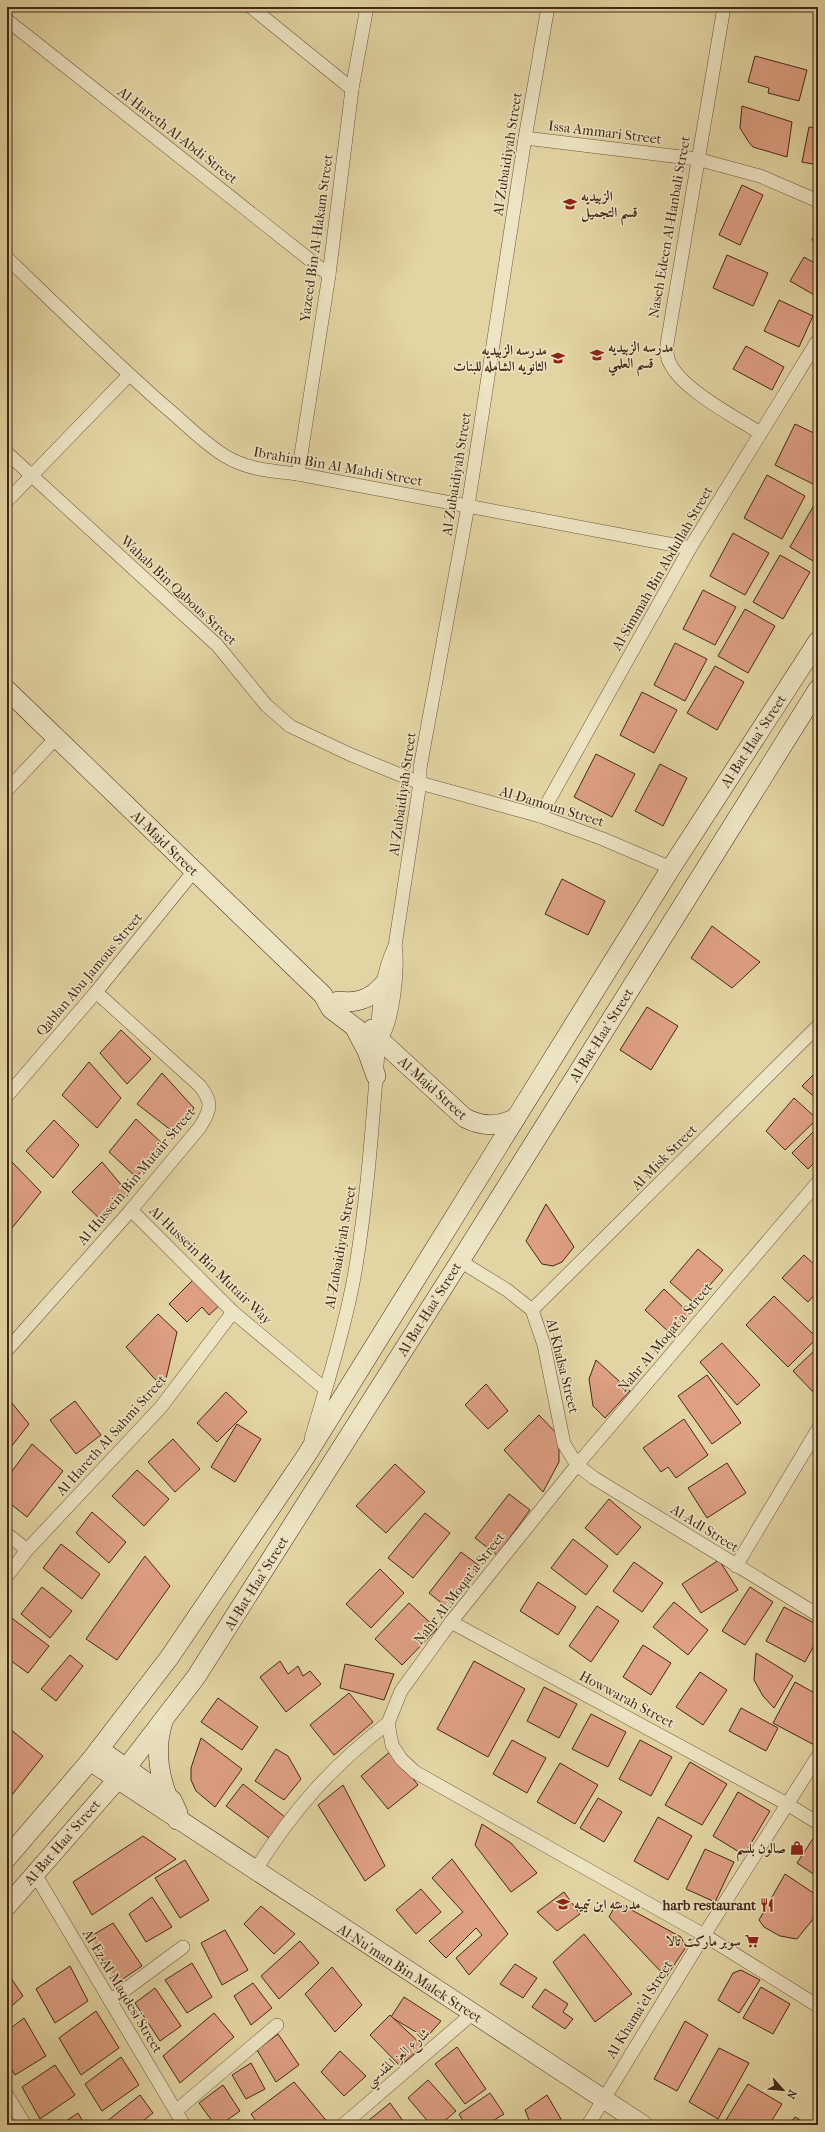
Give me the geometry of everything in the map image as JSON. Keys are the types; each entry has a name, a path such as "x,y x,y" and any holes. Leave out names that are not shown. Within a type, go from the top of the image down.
{"street":[{"path":"251,7 352,89"},
{"name":"Yazeed Bin Al-Hakam Street","path":"298,474 329,275 352,89 367,7"},
{"name":"Al-Zubaidiyah Street","path":"379,1039 387,1030 397,970 395,946 420,784 420,768 468,506 525,138 548,7"},
{"name":"Naseh Edeen Al-Hanbali Street","path":"724,7 668,326 668,358 679,377 693,390 760,433"},
{"name":"Al-Hareth Al-Abdi Street","path":"7,20 329,275"},
{"name":"Issa Ammari Street","path":"525,138 697,159 760,176 818,201"},
{"name":"Ibrahim Bin Al-Mahdi Street","path":"7,258 129,375 206,442 226,457 260,470 298,474 690,548"},
{"name":"Al-Simmah Bin Abdullah Street","path":"540,816 690,548 818,340"},
{"path":"7,501 129,375"},
{"name":"Wahab Bin Qabous Street","path":"7,453 217,645 266,705 290,726 420,784"},
{"name":"Al-Bat-Haa’ Street","path":"7,1858 94,1755 169,1658 306,1456 671,868 818,641"},
{"name":"Al-Bat-Haa’ Street","path":"7,1906 122,1774 196,1677 460,1261 695,882 818,689"},
{"name":"Al-Majd Street","path":"7,690 194,871 330,998 373,1031 379,1039 465,1118 475,1123 496,1126 516,1118"},
{"path":"7,790 56,738"},
{"name":"Al-Damoun Street","path":"420,784 540,816 597,836 671,868"},
{"path":"671,868 695,882"},
{"name":"Qablan Abu Jamous Street","path":"7,1096 96,992 194,871"},
{"name":"Al-Zubaidiyah Street","path":"306,1456 336,1352 355,1273 366,1200 379,1039 378,1023 388,960 395,946"},
{"path":"330,998 348,1003 359,1002 377,992 384,984"},
{"name":"Al-Hussein Bin Mutair Street","path":"7,1350 131,1210 200,1127 207,1116 210,1106 208,1097 200,1086 96,992"},
{"name":"Al-Majd Street","path":"330,998 331,1009 372,1039 379,1039"},
{"name":"Al-Misk Street","path":"532,1310 818,1026"},
{"path":"354,1027 367,1051 376,1076"},
{"name":"Nahr Al-Moqat'a Street","path":"388,1723 401,1691 451,1622 577,1465 818,1182"},
{"name":"Al-Hussein Bin Mutair Way","path":"131,1210 233,1312 325,1389"},
{"name":"Al-Khalsa Street","path":"460,1261 507,1290 532,1310 544,1345 564,1444 577,1465"},
{"name":"Al-Hareth Al-Sahmi Street","path":"7,1576 27,1550 161,1407 233,1312"},
{"path":"736,1566 818,1429"},
{"name":"Al-Adl Street","path":"577,1465 594,1478 818,1615"},
{"path":"7,1534 27,1550"},
{"name":"Howwarah Street","path":"451,1622 787,1804 818,1823"},
{"path":"164,1719 160,1731 158,1757 159,1770 167,1795"},
{"path":"255,1871 273,1842 314,1789 352,1752 388,1723 392,1745 401,1759 415,1772 704,1935 818,2006"},
{"name":"Al-Nu'man Bin Malek Street","path":"94,1755 122,1774 177,1820 643,2125"},
{"name":"Al-Khama'el Street","path":"588,2125 602,2099 704,1935 818,1756"},
{"name":"Al-Nu'man Bin Malek Street","path":"122,1774 167,1795 176,1806 177,1820"},
{"name":"Al-Ez Al-Maqdesi Street","path":"35,1874 184,2125"},
{"path":"110,2000 183,1947"},
{"name":"شارع العز المقدسي","path":"343,2125 472,2014"},
{"path":"176,2111 277,2025"},
{"path":"7,2095 25,2125"}],"building":[{"path":"755,56 807,70 799,101 768,93 769,88 748,82"},
{"path":"742,106 792,122 787,157 753,147 740,128"},
{"path":"809,127 818,128 818,165 802,162"},
{"path":"742,185 763,195 740,245 719,235"},
{"path":"818,229 818,243 812,240"},
{"path":"727,255 768,273 753,306 713,288"},
{"path":"804,257 818,265 818,297 790,281"},
{"path":"779,300 813,316 799,347 764,331"},
{"path":"746,346 784,367 772,390 733,369"},
{"path":"795,424 818,435 818,473 813,484 775,465"},
{"path":"767,475 805,496 782,539 744,518"},
{"path":"817,500 818,501 818,564 790,547"},
{"path":"733,533 769,553 745,595 710,576"},
{"path":"780,555 810,572 783,619 753,602"},
{"path":"703,590 736,607 715,645 683,629"},
{"path":"745,609 775,626 748,673 718,656"},
{"path":"675,643 707,659 685,701 654,685"},
{"path":"715,666 744,682 717,730 687,713"},
{"path":"642,692 677,710 654,753 620,735"},
{"path":"596,754 635,774 612,817 574,797"},
{"path":"660,764 687,778 663,826 635,811"},
{"path":"562,879 605,901 588,935 545,914"},
{"path":"712,926 760,962 732,988 691,958"},
{"path":"647,1007 678,1026 651,1070 620,1050"},
{"path":"121,1030 151,1059 127,1084 100,1053"},
{"path":"89,1062 121,1098 97,1128 62,1095"},
{"path":"818,1070 818,1100 802,1086"},
{"path":"162,1073 194,1108 176,1134 137,1104"},
{"path":"794,1098 817,1119 785,1150 766,1131"},
{"path":"136,1119 165,1146 136,1177 109,1152"},
{"path":"54,1120 79,1145 53,1178 26,1151"},
{"path":"818,1127 818,1159 808,1169 792,1153"},
{"path":"12,1162 41,1192 12,1228 7,1224 7,1168"},
{"path":"102,1162 129,1194 103,1222 72,1192"},
{"path":"546,1204 574,1247 562,1262 553,1266 542,1264 526,1241"},
{"path":"698,1249 723,1270 694,1303 670,1282"},
{"path":"804,1255 818,1268 818,1291 808,1302 782,1278"},
{"path":"196,1277 221,1304 209,1315 202,1307 187,1322 169,1304"},
{"path":"664,1289 690,1314 671,1334 645,1310"},
{"path":"774,1296 817,1338 788,1367 746,1325"},
{"path":"158,1314 177,1332 165,1383 162,1387 126,1347"},
{"path":"722,1343 760,1385 737,1405 700,1362"},
{"path":"818,1347 818,1397 793,1371"},
{"path":"596,1360 630,1391 605,1418 593,1406 589,1379"},
{"path":"707,1375 741,1423 712,1444 678,1396"},
{"path":"486,1384 508,1411 488,1429 465,1405"},
{"path":"226,1392 247,1412 217,1442 197,1423"},
{"path":"7,1397 29,1424 11,1447 7,1444"},
{"path":"75,1401 101,1435 76,1454 50,1420"},
{"path":"539,1415 559,1436 559,1462 543,1492 504,1450"},
{"path":"684,1419 708,1455 676,1478 668,1467 661,1472 643,1448"},
{"path":"237,1424 261,1439 235,1482 211,1467"},
{"path":"173,1439 200,1469 175,1492 148,1462"},
{"path":"32,1444 63,1471 27,1517 7,1501 7,1478"},
{"path":"727,1463 746,1493 707,1518 688,1488"},
{"path":"395,1464 425,1492 386,1533 356,1506"},
{"path":"137,1470 169,1499 144,1526 112,1496"},
{"path":"509,1494 530,1510 497,1555 475,1538"},
{"path":"609,1499 641,1527 617,1555 585,1528"},
{"path":"92,1512 126,1542 109,1563 76,1533"},
{"path":"425,1513 450,1533 413,1578 388,1558"},
{"path":"573,1539 608,1566 586,1595 551,1568"},
{"path":"61,1544 100,1574 82,1599 43,1568"},
{"path":"461,1552 481,1567 449,1609 429,1593"},
{"path":"145,1556 170,1586 117,1660 86,1639"},
{"path":"719,1560 738,1590 701,1613 682,1584"},
{"path":"634,1562 663,1583 642,1612 613,1591"},
{"path":"380,1569 404,1593 371,1628 346,1604"},
{"path":"538,1582 576,1607 558,1635 520,1611"},
{"path":"42,1587 72,1611 50,1638 21,1614"},
{"path":"750,1587 773,1602 745,1645 722,1631"},
{"path":"674,1602 708,1630 688,1655 653,1627"},
{"path":"409,1603 437,1629 402,1665 375,1639"},
{"path":"597,1606 619,1621 591,1662 569,1646"},
{"path":"784,1607 818,1625 818,1638 805,1662 766,1641"},
{"path":"9,1616 49,1646 28,1673 7,1658 7,1619"},
{"path":"643,1645 671,1663 651,1695 623,1677"},
{"path":"756,1653 793,1676 774,1708 763,1696 754,1680"},
{"path":"70,1655 83,1666 56,1701 41,1689"},
{"path":"280,1661 288,1674 298,1666 303,1676 310,1671 321,1684 286,1712 260,1677"},
{"path":"474,1661 525,1689 488,1757 437,1729"},
{"path":"345,1664 394,1674 384,1700 340,1688"},
{"path":"700,1672 727,1690 703,1725 676,1707"},
{"path":"795,1682 818,1695 818,1747 773,1723"},
{"path":"544,1687 577,1704 559,1738 527,1721"},
{"path":"349,1693 373,1722 334,1755 310,1725"},
{"path":"218,1698 258,1727 242,1750 201,1722"},
{"path":"741,1708 778,1728 766,1751 729,1731"},
{"path":"591,1714 626,1732 608,1767 572,1749"},
{"path":"10,1729 43,1756 7,1801 7,1733"},
{"path":"201,1738 242,1769 215,1807 196,1791 191,1780 191,1768"},
{"path":"512,1740 546,1758 527,1793 493,1774"},
{"path":"640,1740 672,1757 651,1796 619,1779"},
{"path":"276,1749 288,1756 301,1779 284,1800 255,1781"},
{"path":"391,1751 418,1785 388,1809 361,1776"},
{"path":"690,1762 727,1784 702,1825 665,1805"},
{"path":"560,1763 598,1785 575,1824 537,1802"},
{"path":"243,1784 285,1817 269,1838 226,1806"},
{"path":"343,1785 385,1866 365,1881 318,1805"},
{"path":"738,1792 770,1811 744,1855 713,1836"},
{"path":"598,1798 622,1812 604,1842 580,1828"},
{"path":"658,1817 692,1836 668,1880 634,1861"},
{"path":"482,1824 511,1843 537,1873 511,1892 475,1845"},
{"path":"818,1831 818,1877 797,1863"},
{"path":"143,1836 176,1859 92,1915 73,1882"},
{"path":"705,1849 734,1862 715,1902 686,1889"},
{"path":"452,1859 508,1934 469,1975 456,1958 482,1935 476,1928 446,1958 429,1941 463,1912 432,1878"},
{"path":"185,1860 209,1900 180,1918 155,1878"},
{"path":"785,1874 818,1896 818,1913 797,1939 780,1936 764,1927 759,1920"},
{"path":"421,1889 441,1912 416,1934 396,1910"},
{"path":"564,1892 580,1914 557,1931 537,1912"},
{"path":"152,1897 172,1927 146,1942 129,1914"},
{"path":"617,1902 681,1937 686,1947 666,1977 609,1917"},
{"path":"261,1906 295,1934 274,1954 244,1924"},
{"path":"113,1923 142,1966 117,1983 88,1938"},
{"path":"225,1930 248,1970 222,1985 201,1943"},
{"path":"584,1934 632,1994 595,2022 553,1962"},
{"path":"300,1941 319,1963 279,1999 261,1976"},
{"path":"192,1963 212,1997 187,2013 165,1980"},
{"path":"515,1964 537,1978 523,1998 500,1984"},
{"path":"70,1966 88,2001 55,2023 36,1989"},
{"path":"332,1967 362,2005 335,2032 305,1994"},
{"path":"741,1970 760,1980 739,2013 718,2000 733,1973"},
{"path":"7,1972 23,1996 7,2010"},
{"path":"253,1983 272,2008 251,2025 234,1996"},
{"path":"761,1987 790,2004 773,2034 743,2018"},
{"path":"155,1988 181,2026 160,2041 135,2003"},
{"path":"545,1989 568,2004 563,2012 573,2019 565,2029 532,2007"},
{"path":"404,1997 441,2021 426,2038 391,2017"},
{"path":"96,2011 119,2048 81,2075 59,2038"},
{"path":"214,2013 234,2037 180,2083 163,2056"},
{"path":"390,2015 423,2046 400,2066 370,2035"},
{"path":"24,2018 46,2056 15,2075 7,2061 7,2031"},
{"path":"685,2021 708,2035 677,2091 654,2079"},
{"path":"278,2034 299,2065 276,2082 257,2050"},
{"path":"457,2047 486,2089 465,2104 435,2064"},
{"path":"719,2048 749,2063 718,2119 689,2102"},
{"path":"340,2051 366,2076 344,2096 321,2072"},
{"path":"121,2057 139,2085 102,2111 85,2084"},
{"path":"251,2063 265,2089 246,2099 232,2075"},
{"path":"55,2065 75,2095 40,2119 22,2087"},
{"path":"428,2080 456,2111 440,2125 431,2125 408,2098"},
{"path":"294,2082 330,2125 259,2125 251,2114"},
{"path":"748,2084 782,2104 769,2125 723,2125"},
{"path":"223,2085 240,2111 220,2125 215,2125 199,2103"},
{"path":"490,2093 504,2114 486,2125 465,2125 459,2114"},
{"path":"140,2095 153,2113 138,2125 109,2125 106,2122"},
{"path":"547,2095 561,2119 551,2125 531,2125 525,2110"},
{"path":"390,2103 406,2125 363,2125"},
{"path":"78,2113 85,2125 60,2125"},
{"path":"795,2117 809,2125 789,2125"}],"place":[{"name":"الزبيديه قسم التجميل","path":"570,204"},
{"name":"مدرسه الزبيديه قسم العلمي","path":"597,355"},
{"name":"مدرسه الزبيديه الثانويه الشامله للبنات","path":"558,358"},
{"name":"صالون بلسم","path":"797,1848"},
{"name":"مدرسه ابن تيميه","path":"563,1904"},
{"name":"harb restaurant","path":"767,1905"},
{"name":"سوبر ماركت تالا","path":"752,1941"}]}
